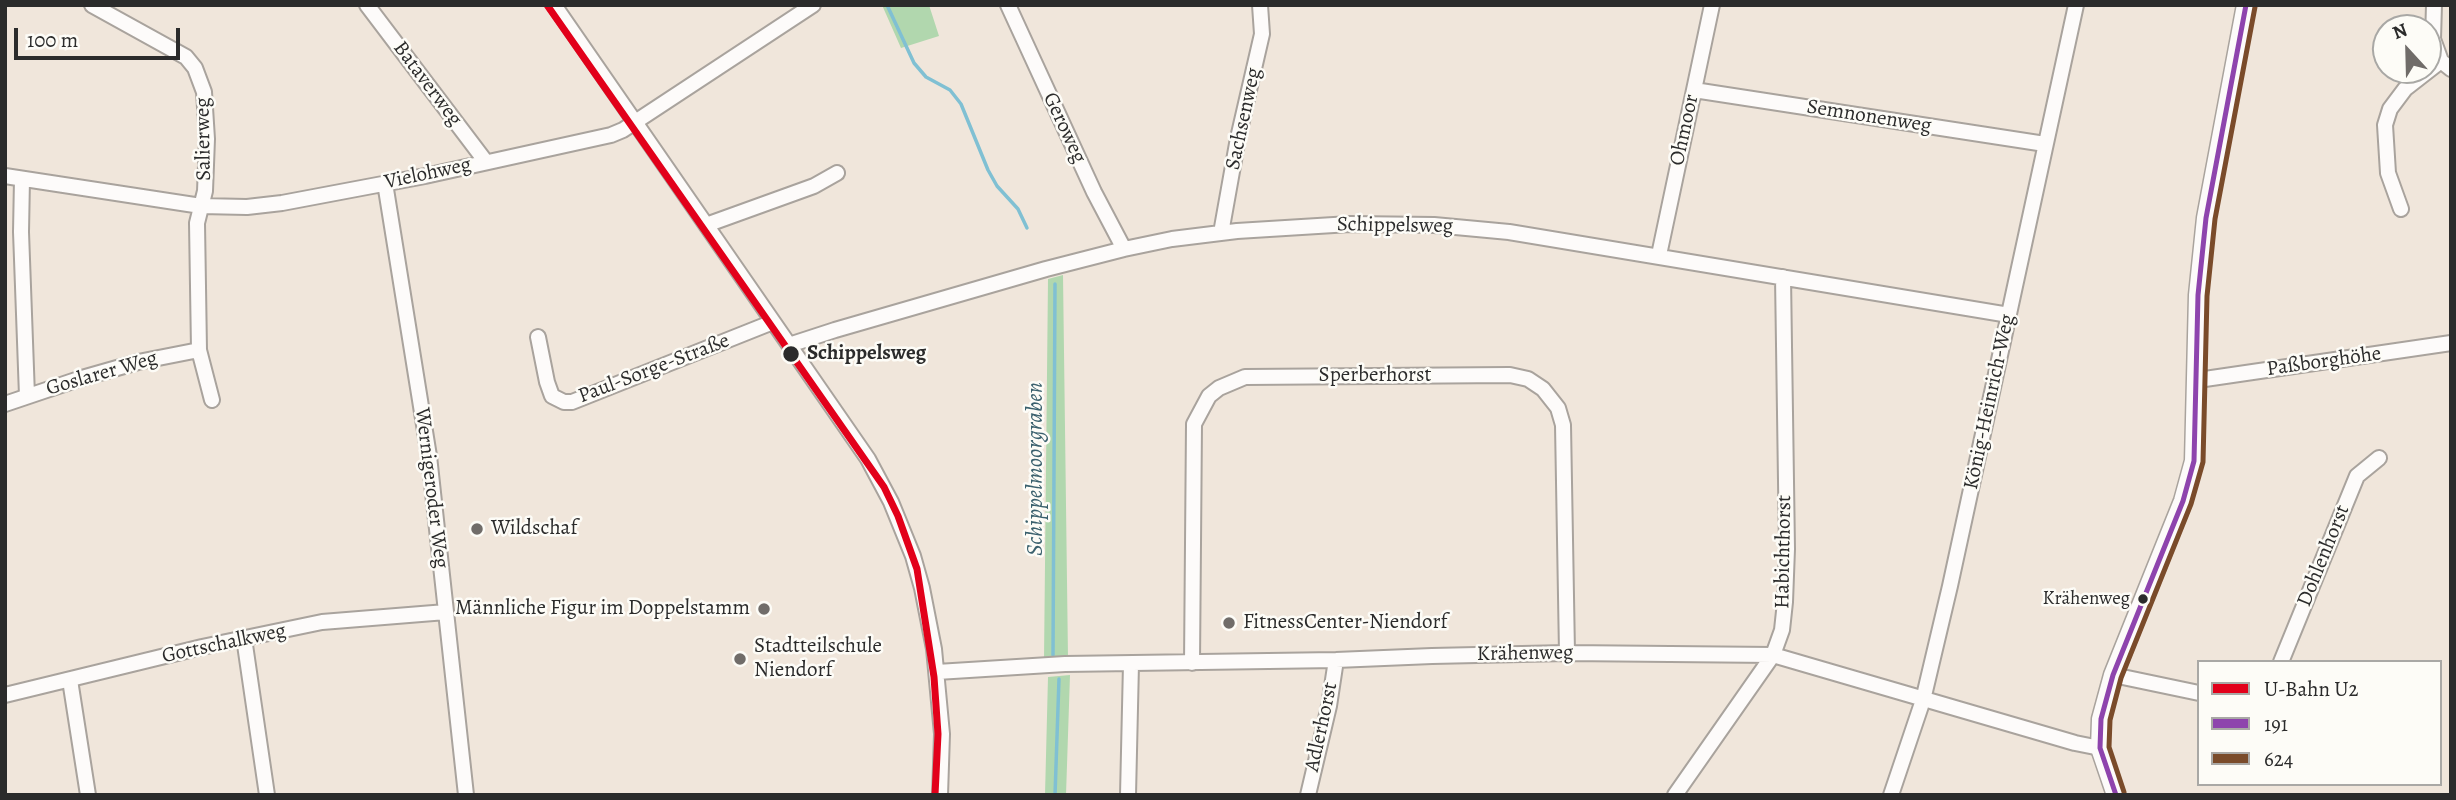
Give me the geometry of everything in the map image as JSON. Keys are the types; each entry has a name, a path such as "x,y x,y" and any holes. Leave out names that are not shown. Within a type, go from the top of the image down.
{"main road":[{"path":"2116,795 2100,748 2101,719 2113,675 2183,501 2194,461 2199,295 2206,218 2246,5"}],"street":[{"name":"Salierweg","path":"92,5 186,57 195,68 204,92 205,191 197,223 199,350 212,400"},
{"name":"Bataverweg","path":"367,5 486,162"},
{"path":"554,5 868,459 891,502 913,556 922,588 937,672 942,734 940,795"},
{"name":"Vielohweg","path":"5,176 201,206 247,207 282,203 486,162 611,135 813,5"},
{"name":"Geroweg","path":"1008,5 1088,181 1124,249"},
{"name":"Sachsenweg","path":"1222,233 1238,138 1262,34 1260,5"},
{"name":"Ohmoor","path":"1659,255 1712,5"},
{"name":"König-Heinrich-Weg","path":"1891,795 1923,700 2076,5"},
{"path":"2401,209 2388,173 2385,125 2390,109 2405,89 2446,65 2433,38 2434,5"},
{"name":"Semnonenweg","path":"1693,90 2045,144"},
{"path":"706,225 814,186 837,173"},
{"path":"22,178 22,273 27,396"},
{"name":"Wernigeroder Weg","path":"384,183 429,456 466,795"},
{"name":"Schippelsweg","path":"789,345 968,291 1124,249 1171,239 1222,233 1350,224 1434,225 1509,232 2009,315"},
{"name":"Habichthorst","path":"1675,795 1773,655 1782,630 1785,602 1783,277"},
{"name":"Paul-Sorge-Straße","path":"538,337 552,396 572,402 774,322"},
{"name":"Paßborghöhe","path":"2198,380 2451,343"},
{"name":"Goslarer Weg","path":"5,404 61,384 138,362 199,350"},
{"name":"Sperberhorst","path":"1192,663 1194,424 1209,396 1219,388 1245,377 1510,375 1528,379 1543,389 1558,408 1563,425 1567,653"},
{"name":"Dohlenhorst","path":"2282,660 2357,476 2379,458"},
{"name":"Gottschalkweg","path":"5,695 321,622 446,612"},
{"path":"244,638 267,795"},
{"name":"Krähenweg","path":"937,672 1065,664 1567,653 1773,655 2083,746 2100,748"},
{"name":"Adlerhorst","path":"1308,795 1329,706 1336,660"},
{"path":"1128,795 1131,664"},
{"path":"2113,675 2197,693"},
{"path":"69,680 88,795"}],"green space":[{"path":"882,5 929,5 939,36 901,48"},
{"path":"1063,275 1068,658 1044,659 1048,279"},
{"path":"1070,675 1066,795 1045,795 1048,677"}],"waterway":[{"name":"Schippelmoorgraben","path":"887,5 914,63 926,77 950,90 961,104 988,170 997,186 1018,209 1027,228"},
{"name":"Schippelmoorgraben","path":"1053,655 1055,284"},
{"name":"Schippelmoorgraben","path":"1055,795 1059,679"}],"metro line":[{"name":"U2","path":"547,5 884,487 898,516 917,569 934,677 938,734 935,795"}],"transit line":[{"name":"191","path":"2116,795 2100,748 2101,719 2113,675 2183,501 2194,461 2198,295 2206,218 2246,5"},
{"name":"624","path":"2124,792 2109,747 2110,720 2121,678 2191,504 2203,462 2207,296 2215,219 2255,7"}],"place":[{"name":"Schippelsweg","path":"791,354"},
{"name":"Wildschaf","path":"477,529"},
{"name":"Krähenweg","path":"2143,599"},
{"name":"Männliche Figur im Doppelstamm","path":"764,609"},
{"name":"FitnessCenter-Niendorf","path":"1229,623"},
{"name":"Stadtteilschule Niendorf","path":"740,659"}]}
